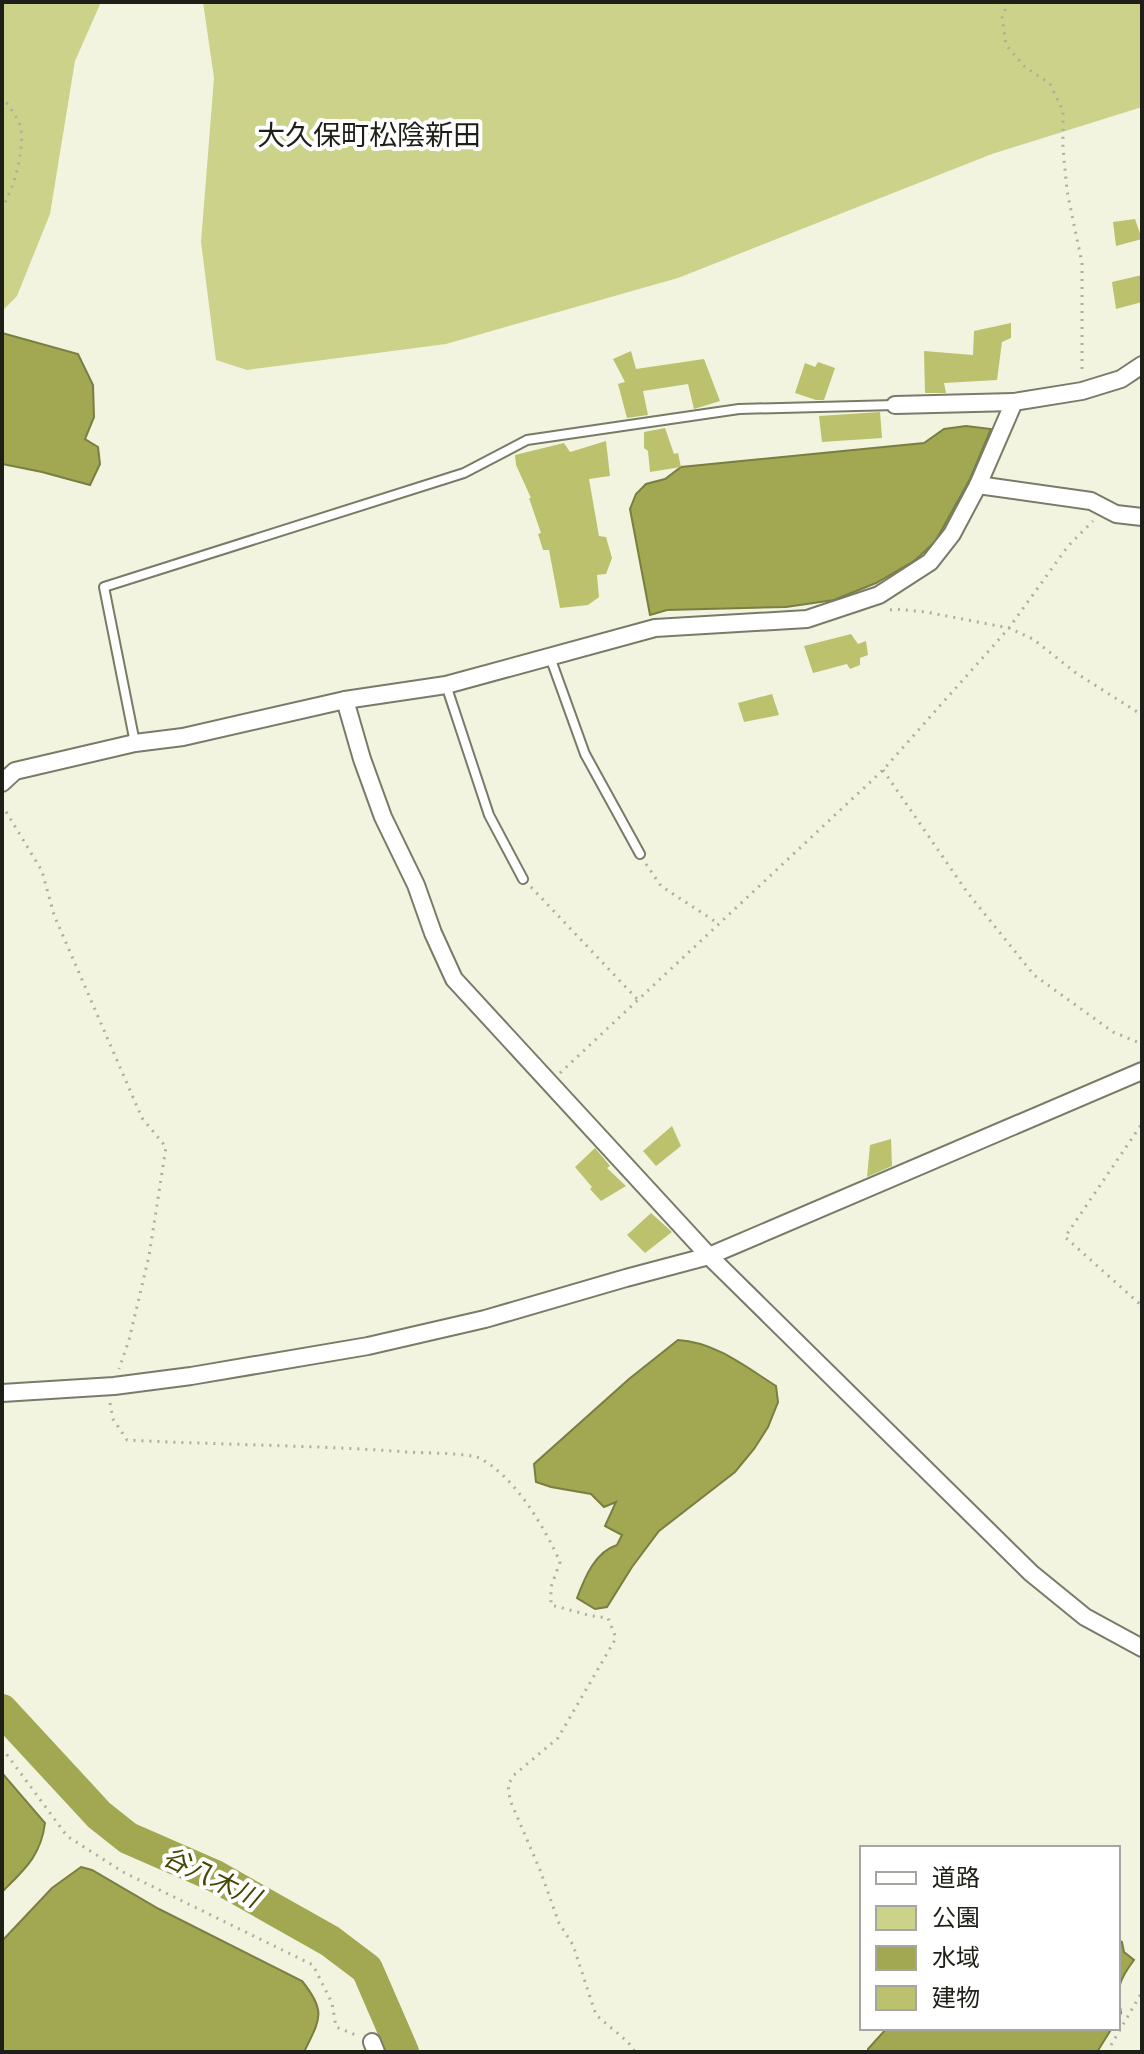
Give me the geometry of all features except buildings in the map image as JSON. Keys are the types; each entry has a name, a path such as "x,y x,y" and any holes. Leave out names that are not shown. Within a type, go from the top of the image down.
{"street":[{"path":"895,405 1014,402 1082,391 1121,379 1142,365"},
{"path":"2,783 15,771 345,700 446,685 655,628 807,619 879,595 930,562 952,534 978,485 1014,402"},
{"path":"978,485 1091,501 1116,514 1142,517"},
{"path":"345,700 383,817 416,885 454,979 709,1256 1031,1573 1085,1617 1142,1648"},
{"path":"2,1393 114,1386 368,1346 437,1332 709,1256 1142,1071"}],"lane":[{"path":"135,743 104,587 464,473 527,440 739,409 895,405"},
{"path":"550,657 585,754 640,854"},
{"path":"446,685 489,815 523,879"}],"path":[{"path":"1009,2 1002,16 1006,45 1024,66 1050,84 1063,111 1067,191 1082,263 1082,391"},
{"path":"2,96 21,126 20,153 10,195 2,208"},
{"path":"549,1083 883,770 1009,628 1068,546 1105,509"},
{"path":"880,613 895,609 926,612 1009,628 1033,639 1076,673 1142,715"},
{"path":"883,770 967,892 1034,975 1113,1032 1142,1044"},
{"path":"2,805 42,871 54,915 142,1118 166,1147 149,1256 129,1340 110,1401 113,1419 127,1440 319,1446 477,1456 507,1477 549,1537 560,1562 551,1587 551,1605 608,1618 616,1638 558,1738 514,1775 508,1785 510,1800 559,1923 573,1945 596,2015 628,2042 635,2052"},
{"path":"640,854 661,886 719,924"},
{"path":"523,879 638,1000"},
{"path":"1142,1118 1141,1125 1065,1237 1142,1306"},
{"path":"2,1748 67,1836 123,1872 313,1965 332,2003 336,2027 374,2047"},
{"path":"1120,2030 1142,1992"},
{"path":"1107,2052 1120,2030"}],"green space":[{"path":"2,2 101,2 75,61 50,214 17,296 2,311"},
{"path":"203,2 1142,2 1142,107 992,154 678,278 446,344 247,370 216,360 201,242 214,78"}],"water":[{"path":"2,333 78,354 93,385 94,417 85,439 98,447 100,464 90,485 2,464"},
{"path":"966,426 991,429 970,479 935,542 914,561 876,583 834,600 786,607 667,610 650,615 630,509 636,494 646,484 665,479 681,467 924,443 944,429"},
{"path":"678,1340 705,1345 742,1364 776,1386 778,1402 768,1427 735,1472 659,1531 607,1607 595,1609 577,1598 592,1566 603,1553 617,1545 622,1535 605,1526 616,1502 604,1507 591,1494 536,1482 534,1464 629,1379"},
{"path":"2,1773 45,1823 35,1854 2,1892"},
{"path":"81,1867 302,1981 318,2008 317,2023 304,2052 2,2052 2,1941 52,1888"},
{"path":"1120,1940 1124,1952 1134,1960 1120,1985"},
{"path":"885,2030 1111,2030 1097,2052 868,2052"}],"waterway":[{"name":"谷八木川","path":"2,1710 99,1815 128,1838 215,1876 330,1941 367,1969 403,2052"}],"district":[{"name":"大久保町松陰新田","path":"369,136"}]}
